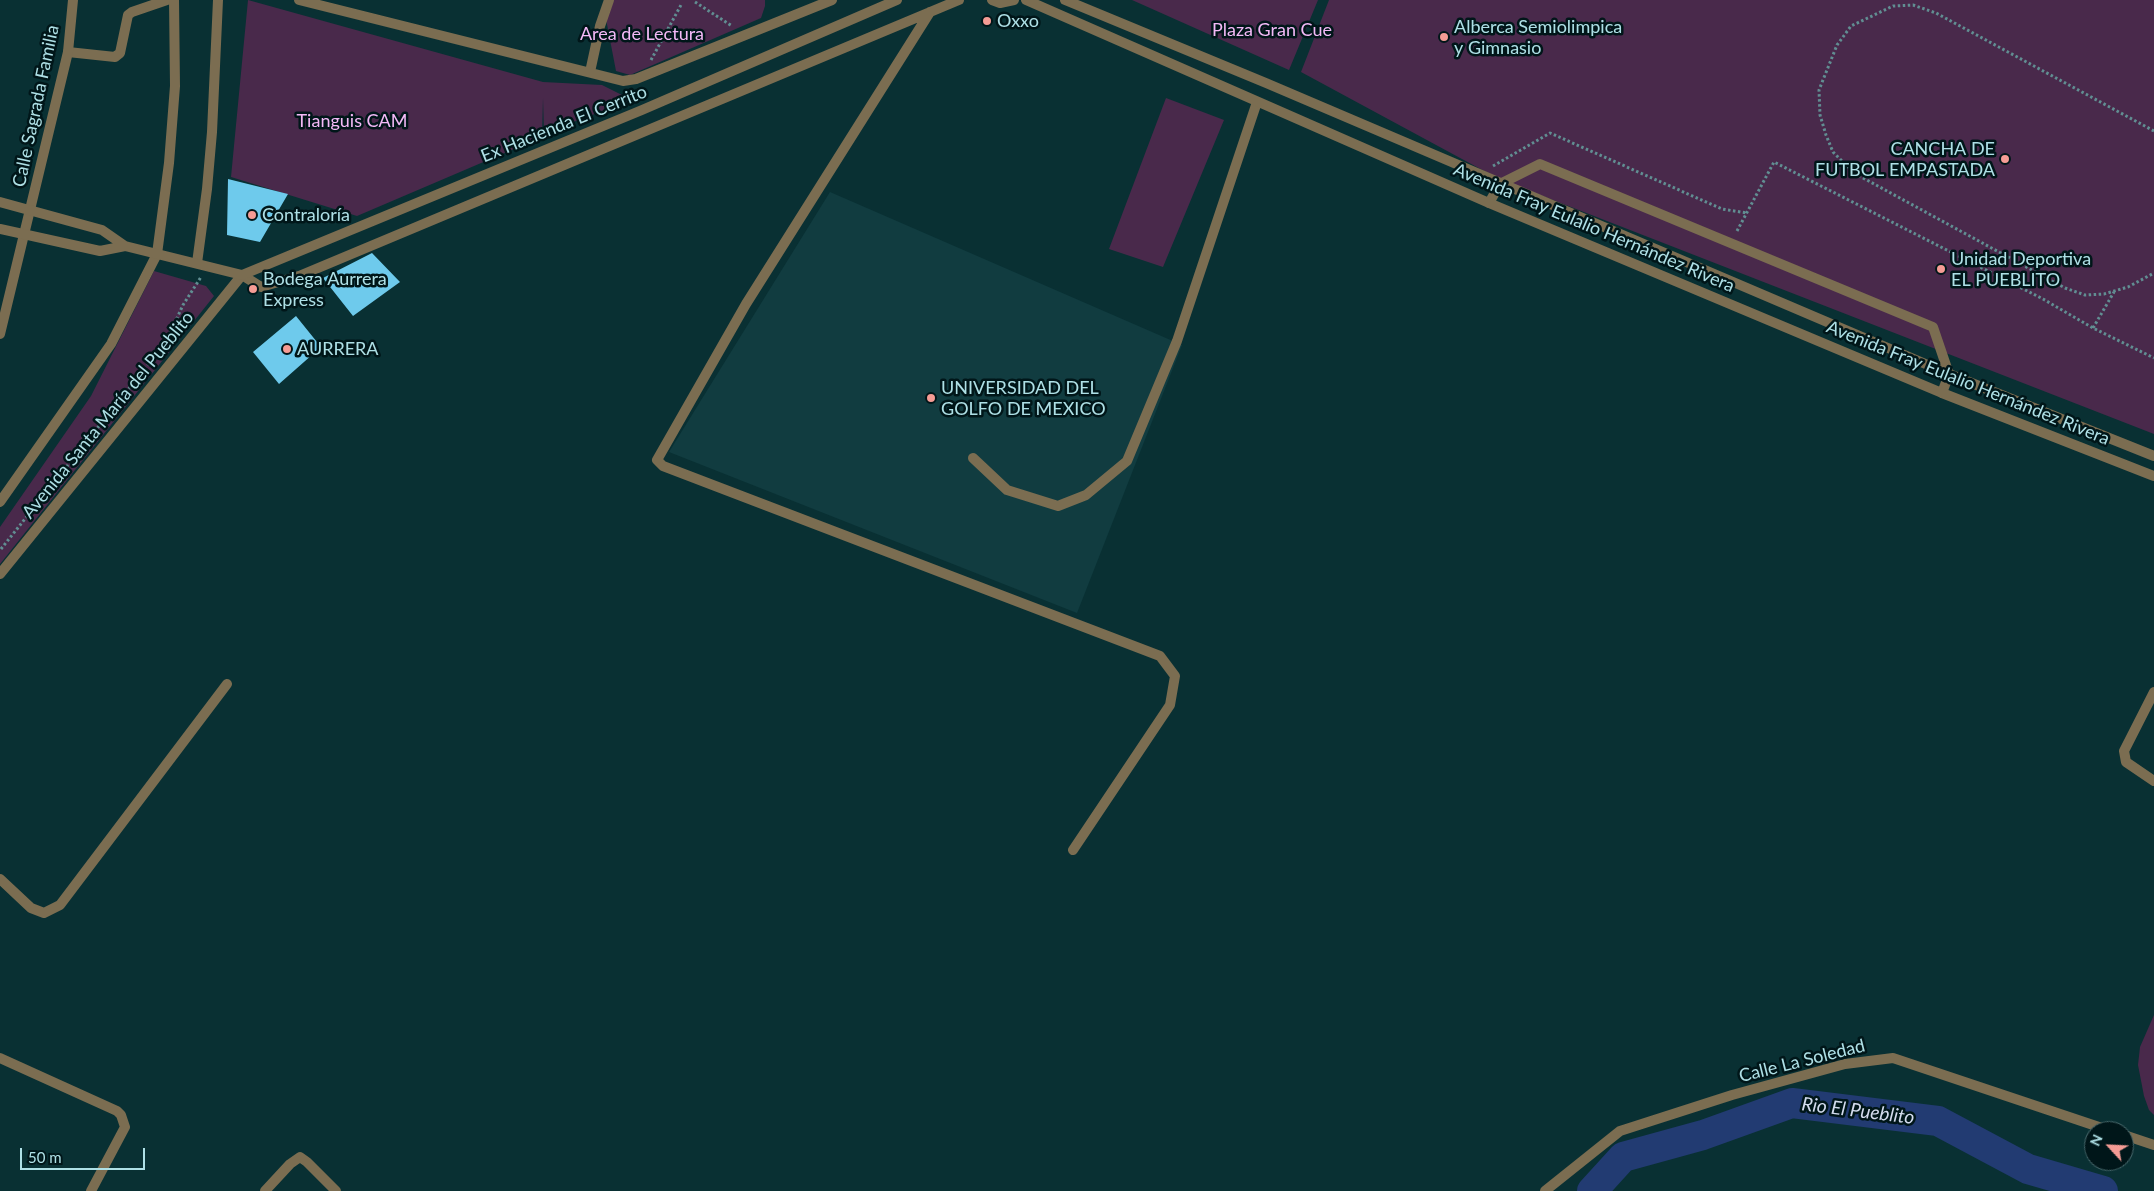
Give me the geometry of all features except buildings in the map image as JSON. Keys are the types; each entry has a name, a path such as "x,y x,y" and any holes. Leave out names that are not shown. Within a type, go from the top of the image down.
{"street":[{"name":"Calle Sagrada Familia","path":"0,334 68,52 73,0"},
{"path":"68,52 116,57 120,53 128,15 166,0"},
{"name":"Avenida Santa María del Pueblito","path":"0,502 112,344 158,254 169,163 175,86 174,0"},
{"path":"197,263 212,142 218,0"},
{"path":"299,0 318,2 623,81 636,80 832,0"},
{"path":"590,72 600,26 609,0"},
{"name":"Ex Hacienda El Cerrito","path":"242,275 642,110 897,0"},
{"path":"0,202 102,230 125,246 242,275 261,287 299,276 959,0"},
{"path":"992,0 1000,3 1014,0"},
{"name":"Avenida Fray Eulalio Hernández Rivera","path":"1026,0 1490,202 1942,393 2154,476"},
{"name":"Avenida Fray Eulalio Hernández Rivera","path":"1064,0 1276,87 1949,374 2154,456"},
{"path":"930,12 746,304 657,460 659,464 672,470 1160,656 1175,676 1170,705 1073,850"},
{"path":"973,458 1007,490 1058,506 1086,495 1127,462 1177,341 1257,102"},
{"path":"1490,202 1500,184 1540,164 1934,328 1949,374 1942,393"},
{"path":"0,229 100,251 125,246"},
{"name":"Avenida Santa María del Pueblito","path":"0,574 242,275"},
{"path":"0,879 31,908 44,913 60,905 228,684"},
{"path":"2154,692 2124,751 2126,762 2154,781"},
{"path":"0,1058 117,1111 124,1120 125,1127 123,1133 91,1191"},
{"name":"Calle La Soledad","path":"1545,1191 1620,1131 1732,1096 1845,1064 1893,1058 2084,1122"},
{"path":"2134,1138 2154,1145"},
{"path":"265,1191 290,1164 300,1157 336,1191"}],"path":[{"path":"695,2 736,29"},
{"path":"2153,276 2115,291 2104,294 2085,295 2065,288 1854,173 1833,152 1820,115 1819,90 1837,45 1852,26 1893,6 1913,5 1936,13 2154,131"},
{"path":"646,68 681,6"},
{"path":"1478,174 1550,133 1722,209 1747,212"},
{"path":"1731,243 1774,162 2044,299 2093,328 2154,358"},
{"path":"0,550 166,342 183,305 208,266"},
{"path":"2093,328 2115,291"}],"shaded area":[{"name":"UNIVERSIDAD DEL GOLFO DE MEXICO","path":"830,192 1182,345 1077,613 669,452"}],"green space":[{"name":"Tianguis CAM","path":"248,0 543,82 602,85 632,100 544,133 543,98 542,137 357,216 231,177"},
{"name":"Area de Lectura","path":"613,0 765,0 765,6 761,18 630,75 616,71 606,19"},
{"name":"Plaza Gran Cue","path":"1132,0 1318,0 1289,70"},
{"name":"Unidad Deportiva EL PUEBLITO","path":"1329,0 2154,0 2154,434 1499,179 1301,72"},
{"path":"1166,98 1224,120 1163,267 1109,249"},
{"path":"154,271 206,286 214,296 0,564 0,527 91,396"},
{"path":"2154,1015 2154,1115 2149,1110 2144,1096 2138,1065 2140,1047"}],"waterway":[{"name":"Rio El Pueblito","path":"1592,1191 1623,1157 1703,1135 1792,1103 1938,1121 2028,1169 2103,1191"}],"place":[{"name":"Oxxo","path":"987,21"},
{"name":"Alberca Semiolimpica y Gimnasio","path":"1444,37"},
{"name":"CANCHA DE FUTBOL EMPASTADA","path":"2005,159"},
{"name":"Contraloría","path":"252,215"},
{"name":"Unidad Deportiva EL PUEBLITO","path":"1941,269"},
{"name":"Bodega Aurrera Express","path":"253,289"},
{"name":"AURRERA","path":"287,349"},
{"name":"UNIVERSIDAD DEL GOLFO DE MEXICO","path":"931,398"}]}
